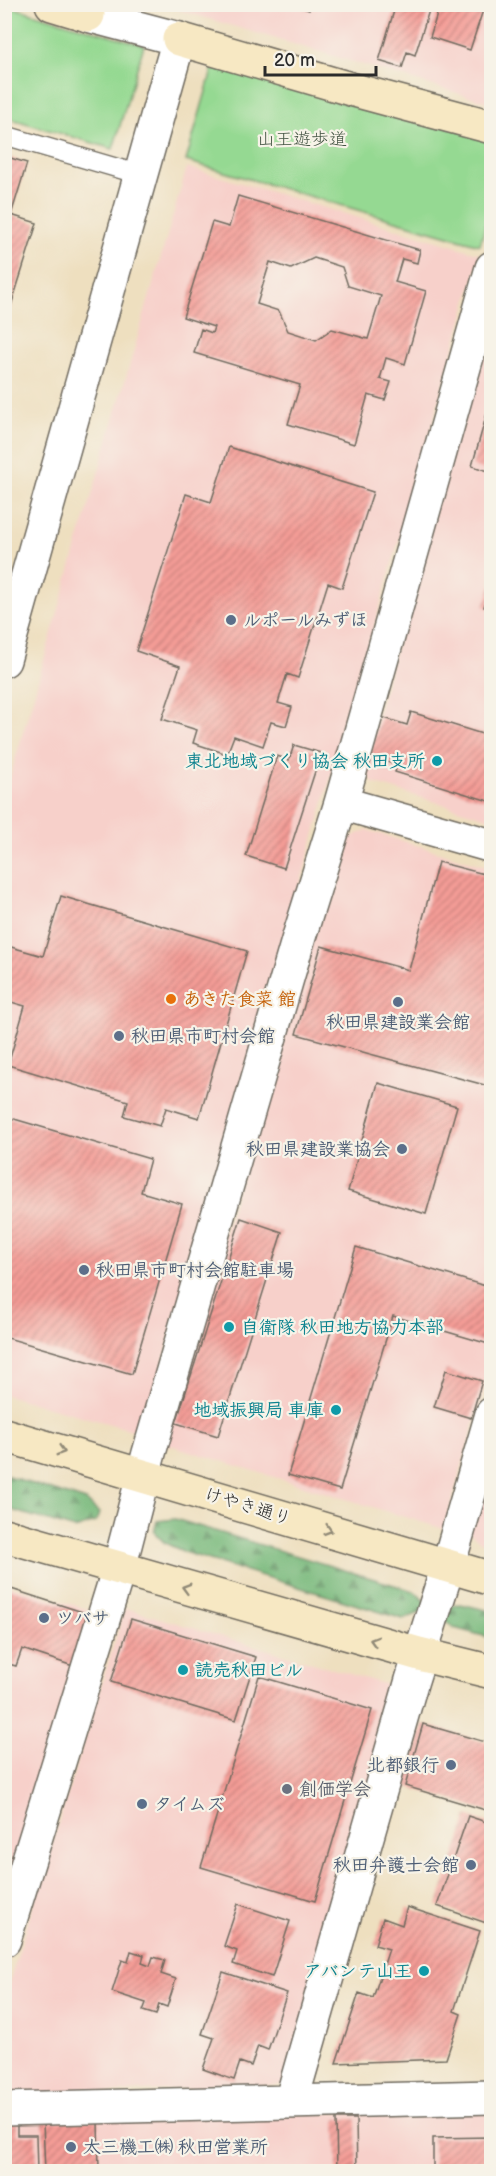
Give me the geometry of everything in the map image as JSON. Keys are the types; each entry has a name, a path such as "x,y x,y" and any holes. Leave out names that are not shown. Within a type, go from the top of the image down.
{"street":[{"path":"52,4 90,10 179,39 354,90 492,127"},
{"path":"4,660 179,39"},
{"path":"4,1940 120,1568 143,1475 298,937 341,803 492,268"},
{"path":"341,803 492,846"},
{"path":"291,2102 419,1654 448,1566 492,1414"},
{"name":"けやき通り","path":"4,1435 492,1579"},
{"path":"4,1535 419,1654 492,1672"},
{"path":"4,2109 492,2097"}],"lane":[{"path":"4,135 141,175"}],"shaded area":[{"path":"162,5 491,5 491,103"},
{"path":"187,167 481,254 143,1433 5,1395 4,798"},
{"path":"491,306 491,819 373,783 363,766"},
{"path":"367,830 491,868 491,1365 444,1529 163,1443 339,842"},
{"path":"491,1453 491,1545 480,1541 468,1531"},
{"path":"5,1584 100,1613 5,1908"},
{"path":"125,1608 401,1689 285,2085 5,2097 5,1996"},
{"path":"491,2110 491,2171 5,2171 4,2118"}],"green space":[{"path":"4,5 144,45 113,149 5,117"},
{"name":"山王遊歩道","path":"215,60 491,139 491,204 480,245 186,161"},
{"path":"5,1475 86,1501 99,1513 96,1522 75,1529 5,1508"},
{"path":"175,1519 414,1591 427,1603 424,1612 403,1619 187,1553 165,1543 154,1532 157,1521"},
{"path":"461,1604 491,1611 491,1638 454,1628 441,1617 443,1607"}],"building":[{"path":"292,4 311,4 309,10"},
{"path":"396,4 431,4 415,55 407,52 402,68 379,61"},
{"path":"440,4 485,4 470,50 430,37"},
{"path":"4,156 27,163 11,215 37,223 9,312 4,310"},
{"path":"238,196 420,250 417,263 402,259 395,282 426,291 405,364 386,358 380,379 391,382 385,400 368,395 354,444 288,424 300,385 194,353 201,329 212,333 214,327 183,317 212,222 229,227","holes":["314,258 342,267 348,286 381,296 368,339 332,329 316,340 288,331 279,311 257,304 270,262 291,269"]},
{"path":"492,399 492,472 472,466"},
{"name":"ルポールみずほ","path":"229,447 373,492 342,588 328,583 298,678 287,674 278,703 292,707 286,726 271,722 263,746 234,736 227,754 193,743 197,730 162,719 180,666 136,651 186,494 211,502"},
{"path":"492,585 492,609 484,607"},
{"name":"東北地域づくり協会 秋田支所","path":"411,712 492,737 492,802 395,772 397,765 369,757 381,717 407,725"},
{"path":"294,745 321,753 284,868 246,856 277,756 289,760"},
{"name":"秋田県建設業会館","path":"438,862 492,876 492,1087 296,1034 321,946 409,970"},
{"name":"秋田県市町村会館","path":"61,896 247,951 199,1118 166,1108 160,1126 124,1116 128,1101 8,1065 25,1006 4,1000 4,945 43,956"},
{"name":"秋田県建設業協会","path":"378,1083 457,1106 426,1214 348,1191"},
{"name":"秋田県市町村会館駐車場","path":"4,1116 150,1159 141,1192 182,1204 132,1374 4,1337"},
{"name":"自衛隊 秋田地方協力本部","path":"241,1218 282,1232 218,1436 176,1423"},
{"name":"地域振興局 車庫","path":"356,1247 492,1288 492,1345 393,1316 340,1490 288,1475"},
{"path":"446,1370 482,1381 471,1418 434,1407"},
{"path":"5,1587 95,1616 79,1668 22,1649 16,1666 5,1663"},
{"name":"読売秋田ビル","path":"131,1619 256,1657 236,1720 111,1682"},
{"name":"創価学会","path":"259,1676 372,1710 315,1901 201,1867"},
{"name":"北都銀行","path":"423,1724 492,1744 492,1812 405,1786"},
{"name":"秋田弁護士会館","path":"468,1816 492,1824 492,1925 437,1906"},
{"path":"238,1904 290,1921 272,1977 233,1964 237,1951 224,1946"},
{"name":"アバンテ山王","path":"407,1907 480,1931 454,2011 461,2014 446,2059 336,2063 359,1993 373,1998 389,1949 375,1945 383,1918 402,1925"},
{"path":"131,1951 144,1955 142,1963 150,1966 153,1957 165,1960 161,1974 176,1979 167,2007 159,2004 156,2015 143,2011 146,2003 112,1992 122,1960 128,1962"},
{"path":"223,1972 287,1993 268,2050 258,2046 251,2066 240,2062 234,2080 203,2069 214,2038 202,2034"},
{"path":"336,2119 356,2119 357,2172 337,2172"},
{"name":"太三機工㈱ 秋田営業所","path":"98,2120 99,2172 45,2172 43,2122"},
{"path":"4,2123 17,2123 17,2135 36,2135 37,2172 4,2172"},
{"path":"492,2137 492,2172 433,2172 433,2138"}],"place":[{"name":"ルポールみずほ","path":"231,620"},
{"name":"東北地域づくり協会 秋田支所","path":"437,761"},
{"name":"あきた食菜 館","path":"171,999"},
{"name":"秋田県建設業会館","path":"398,1002"},
{"name":"秋田県市町村会館","path":"119,1036"},
{"name":"秋田県建設業協会","path":"402,1149"},
{"name":"秋田県市町村会館駐車場","path":"84,1270"},
{"name":"自衛隊 秋田地方協力本部","path":"229,1327"},
{"name":"地域振興局 車庫","path":"336,1410"},
{"name":"ツバサ","path":"44,1618"},
{"name":"読売秋田ビル","path":"183,1670"},
{"name":"北都銀行","path":"451,1765"},
{"name":"創価学会","path":"287,1789"},
{"name":"タイムズ","path":"142,1804"},
{"name":"秋田弁護士会館","path":"471,1865"},
{"name":"アバンテ山王","path":"424,1971"},
{"name":"太三機工㈱ 秋田営業所","path":"71,2147"}]}
